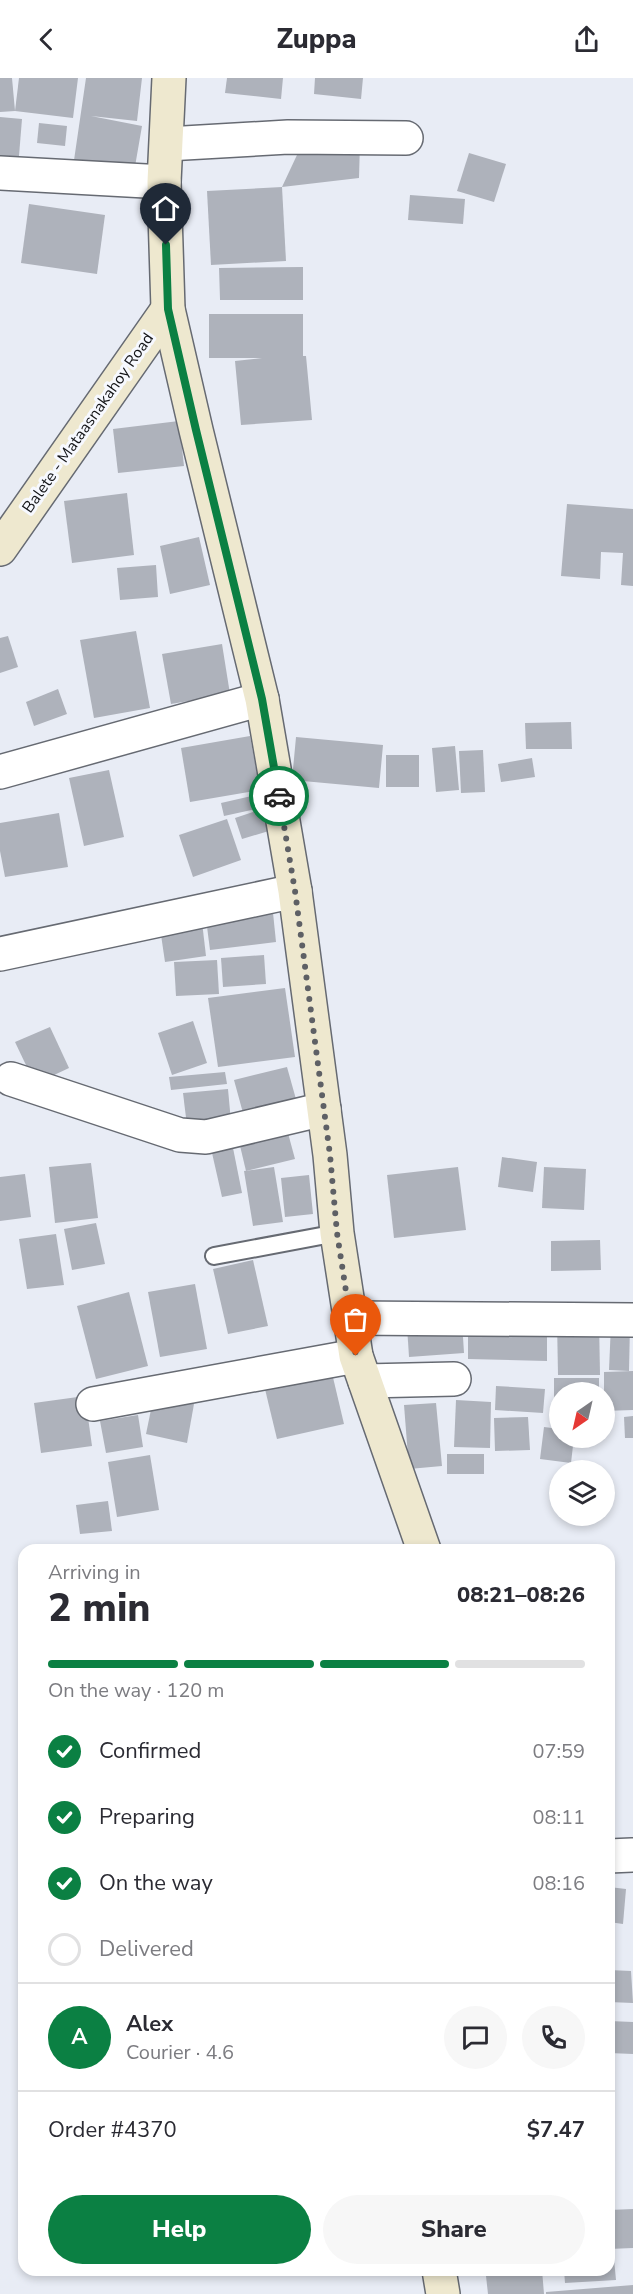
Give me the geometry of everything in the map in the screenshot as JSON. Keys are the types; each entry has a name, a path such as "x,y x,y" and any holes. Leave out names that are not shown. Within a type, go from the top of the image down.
{"street":[{"path":"169,78 164,182 168,309 262,699 295,891 324,1109 337,1233 361,1368 422,1544"},
{"path":"167,144 288,137 406,138"},
{"path":"0,173 164,182"},
{"name":"Balete - Mataasnakahoy Road","path":"0,549 168,309"},
{"path":"0,772 262,699"},
{"path":"0,954 295,891"},
{"path":"10,1079 180,1135 206,1137 324,1109"},
{"path":"351,1318 633,1320"},
{"path":"93,1404 361,1368 454,1379"},
{"path":"615,1856 632,1855"},
{"path":"440,2276 443,2294"}],"lane":[{"path":"214,1256 337,1233"}],"building":[{"path":"0,78 12,78 15,111 0,112"},
{"path":"19,78 78,78 73,118 15,111"},
{"path":"86,78 142,78 137,121 91,116 142,126 133,178 73,167"},
{"path":"227,78 283,78 281,99 225,93"},
{"path":"315,78 363,78 361,99 314,94"},
{"path":"0,117 22,119 18,168 0,166"},
{"path":"39,123 67,126 65,146 37,143"},
{"path":"304,140 360,142 359,178 282,187"},
{"path":"469,153 506,164 494,202 457,191"},
{"path":"282,187 286,261 211,265 207,191"},
{"path":"410,195 465,199 463,224 408,220"},
{"path":"29,204 105,215 97,274 21,263"},
{"path":"303,267 303,300 220,300 219,268"},
{"path":"209,314 303,314 303,356 306,356 312,420 241,425 235,361 262,358 209,358"},
{"path":"179,421 184,466 118,473 113,429"},
{"path":"127,493 134,555 72,563 64,501"},
{"path":"567,504 633,509 633,586 621,585 623,553 601,552 600,579 561,576"},
{"path":"199,537 210,585 170,594 160,546"},
{"path":"156,565 158,597 120,600 117,568"},
{"path":"136,631 150,708 94,718 80,640"},
{"path":"8,636 18,667 0,673 0,638"},
{"path":"222,644 230,694 171,704 162,654"},
{"path":"58,689 67,714 34,726 26,702"},
{"path":"571,722 572,749 526,749 525,723"},
{"path":"250,736 260,790 190,802 181,748"},
{"path":"296,737 383,745 379,788 292,780"},
{"path":"455,746 459,790 436,792 432,748"},
{"path":"483,750 485,792 461,793 459,751"},
{"path":"386,755 419,755 419,787 386,787"},
{"path":"532,758 535,777 501,782 498,764"},
{"path":"109,770 124,837 84,846 69,778"},
{"path":"256,795 260,808 224,816 221,803"},
{"path":"265,808 272,830 242,839 235,818"},
{"path":"59,813 68,867 5,877 0,851 0,823"},
{"path":"227,819 241,860 193,877 179,835"},
{"path":"272,903 276,942 210,950 205,911"},
{"path":"202,922 206,956 165,962 160,928"},
{"path":"264,955 266,984 223,987 221,958"},
{"path":"217,960 219,994 176,996 174,962"},
{"path":"285,988 295,1057 218,1067 208,998"},
{"path":"193,1021 207,1063 172,1075 158,1033"},
{"path":"50,1027 69,1068 35,1084 15,1042"},
{"path":"287,1067 299,1110 246,1124 234,1080"},
{"path":"225,1072 227,1084 171,1090 169,1077"},
{"path":"228,1089 231,1122 187,1126 183,1093"},
{"path":"285,1122 295,1159 246,1171 237,1133"},
{"path":"233,1148 242,1193 222,1197 212,1153"},
{"path":"502,1157 537,1162 533,1192 498,1187"},
{"path":"91,1163 98,1218 55,1223 49,1167"},
{"path":"274,1167 283,1222 253,1226 244,1171"},
{"path":"458,1167 466,1230 394,1238 387,1175"},
{"path":"544,1167 586,1169 584,1210 542,1208"},
{"path":"25,1174 31,1217 0,1221 0,1177"},
{"path":"309,1175 313,1214 285,1217 281,1178"},
{"path":"96,1223 105,1264 72,1270 64,1229"},
{"path":"56,1234 64,1285 27,1289 19,1239"},
{"path":"600,1240 601,1270 551,1271 551,1241"},
{"path":"253,1260 268,1326 228,1334 213,1269"},
{"path":"195,1284 207,1349 160,1357 148,1292"},
{"path":"129,1292 148,1366 96,1379 77,1306"},
{"path":"599,1320 600,1375 558,1375 557,1321"},
{"path":"462,1322 464,1353 409,1357 407,1326"},
{"path":"468,1324 547,1325 547,1361 468,1359"},
{"path":"611,1324 630,1325 629,1371 609,1370"},
{"path":"331,1369 344,1424 277,1439 264,1385"},
{"path":"633,1371 633,1410 615,1411 615,1382 604,1382 604,1372"},
{"path":"554,1378 599,1378 599,1382 554,1382"},
{"path":"496,1386 545,1389 543,1413 495,1410"},
{"path":"154,1395 194,1404 187,1443 146,1434"},
{"path":"85,1396 92,1446 41,1453 34,1403"},
{"path":"456,1400 491,1402 490,1448 454,1447"},
{"path":"436,1403 442,1466 409,1469 404,1405"},
{"path":"138,1415 143,1447 106,1453 100,1421"},
{"path":"633,1416 633,1438 625,1438 624,1417"},
{"path":"528,1417 530,1450 495,1451 494,1418"},
{"path":"544,1427 549,1428 549,1448 573,1448 571,1460 540,1459"},
{"path":"447,1454 484,1454 484,1474 447,1474"},
{"path":"150,1455 159,1510 117,1517 108,1462"},
{"path":"108,1501 112,1531 80,1534 76,1505"},
{"path":"615,1888 626,1889 623,1924 615,1923"},
{"path":"615,1970 631,1971 633,2003 615,2002"},
{"path":"615,2021 633,2022 633,2054 615,2053"},
{"path":"633,2209 633,2248 615,2249 615,2210"},
{"path":"615,2270 616,2280 565,2283 564,2276 615,2276"},
{"path":"486,2276 542,2276 544,2294 488,2294"},
{"path":"633,2285 633,2294 546,2294 546,2292"}],"way so far":[{"path":"279,796 295,891 330,1155 337,1233 356,1356"}],"route":[{"path":"166,245 168,309 262,699 279,796"}]}
